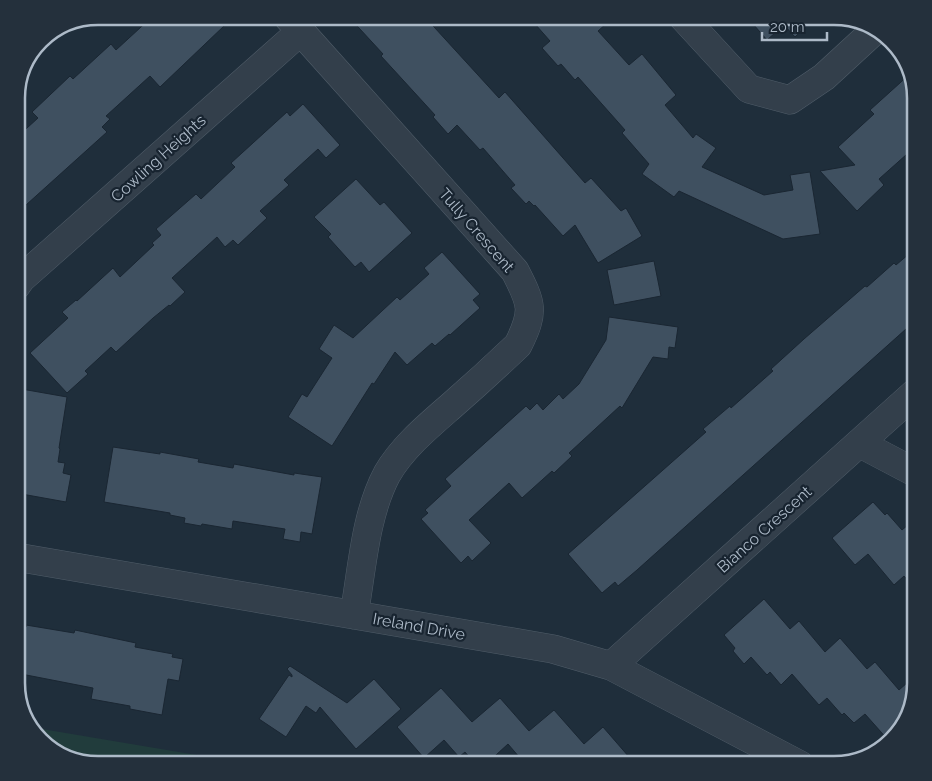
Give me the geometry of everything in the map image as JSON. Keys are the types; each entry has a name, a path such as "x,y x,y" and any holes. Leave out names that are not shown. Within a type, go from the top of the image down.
{"street":[{"name":"Cowling Heights","path":"25,275 293,25"},
{"name":"Tully Crescent","path":"295,25 515,271 531,306 525,331 518,345 421,432 387,474 374,505 354,616"},
{"path":"690,25 749,89 790,100 824,77 870,35"},
{"name":"Bianco Crescent","path":"611,666 907,400"},
{"path":"859,443 907,468"},
{"name":"Ireland Drive","path":"25,559 553,649 611,666 783,756"}],"green space":[{"path":"42,729 202,756 84,755 62,746 50,738"}],"building":[{"path":"143,25 225,25 160,87 150,76 106,116 110,119 102,127 107,132 25,206 25,130 38,118 32,112 70,76 73,79 111,44 116,50"},
{"path":"356,25 432,25 499,98 505,92 585,183 591,178 621,211 626,208 642,236 598,263 575,225 563,236 535,205 529,201 526,204 511,188 515,185 483,148 480,150 457,125 448,134 433,117 435,115 381,56 383,54"},
{"path":"536,25 605,25 598,31 629,65 642,54 676,95 665,105 693,138 696,134 716,148 702,167 764,195 793,190 790,175 810,172 820,234 783,239 679,191 674,197 642,174 649,164 622,133 625,130 578,77 575,80 561,64 558,66 542,48 550,41"},
{"path":"754,25 784,25 767,40"},
{"path":"784,25 808,25 795,37"},
{"path":"905,79 907,98 907,154 879,179 884,185 857,211 820,171 855,165 838,147 874,114 870,110"},
{"path":"303,104 340,145 326,158 318,149 284,180 289,185 260,211 267,218 238,245 233,240 225,247 217,237 172,278 185,292 116,352 111,347 85,371 88,374 67,393 30,353 68,318 62,312 113,268 120,277 154,245 152,243 161,235 156,229 196,194 201,199 235,167 231,163 287,112 290,116"},
{"path":"356,179 380,205 384,202 412,233 369,272 361,262 355,267 328,237 331,234 314,217"},
{"path":"442,252 480,294 473,300 480,308 450,335 435,346 432,343 407,365 395,352 374,384 372,383 332,446 288,417 302,394 307,397 332,358 319,349 334,325 353,338 397,297 400,300 429,274 424,268"},
{"path":"907,256 907,328 637,570 618,586 615,582 602,593 568,554 706,432 703,429 730,406 731,408 773,371 771,369 804,339 865,286 867,287 894,263 896,265"},
{"path":"654,261 661,296 614,305 607,270"},
{"path":"609,317 678,327 675,348 669,347 668,359 653,357 622,408 620,406 569,453 572,456 554,473 552,471 522,498 509,483 469,520 491,543 472,561 468,556 461,563 421,519 428,513 425,510 451,486 445,479 526,406 530,410 537,403 543,410 559,394 563,399 579,384 606,340"},
{"path":"25,390 67,397 58,462 65,463 63,473 71,475 66,502 25,495"},
{"path":"113,447 160,454 160,452 199,459 198,462 233,468 234,464 294,475 294,473 322,477 312,534 301,532 300,542 283,539 285,529 233,521 232,529 202,524 201,526 184,523 185,518 170,515 170,513 104,502"},
{"path":"873,502 885,515 887,513 902,530 907,526 907,580 904,576 894,585 868,554 855,565 832,538"},
{"path":"764,599 790,629 799,621 825,652 840,638 867,669 875,662 899,690 907,683 903,706 897,719 884,735 865,714 854,723 844,713 842,715 827,698 819,705 792,674 781,685 770,672 767,675 751,657 744,664 733,651 735,648 724,635"},
{"path":"26,625 74,633 75,630 136,643 135,647 173,654 172,657 183,659 179,681 168,679 162,715 130,709 130,706 91,699 93,688 25,675"},
{"path":"290,666 347,703 374,679 401,709 356,749 320,707 316,713 306,706 286,737 259,719 289,675 292,677 287,669"},
{"path":"441,688 472,722 500,698 529,731 554,710 584,744 603,727 628,756 518,756 508,744 495,756 468,756 465,752 458,756 444,740 426,756 422,756 397,727"}]}
